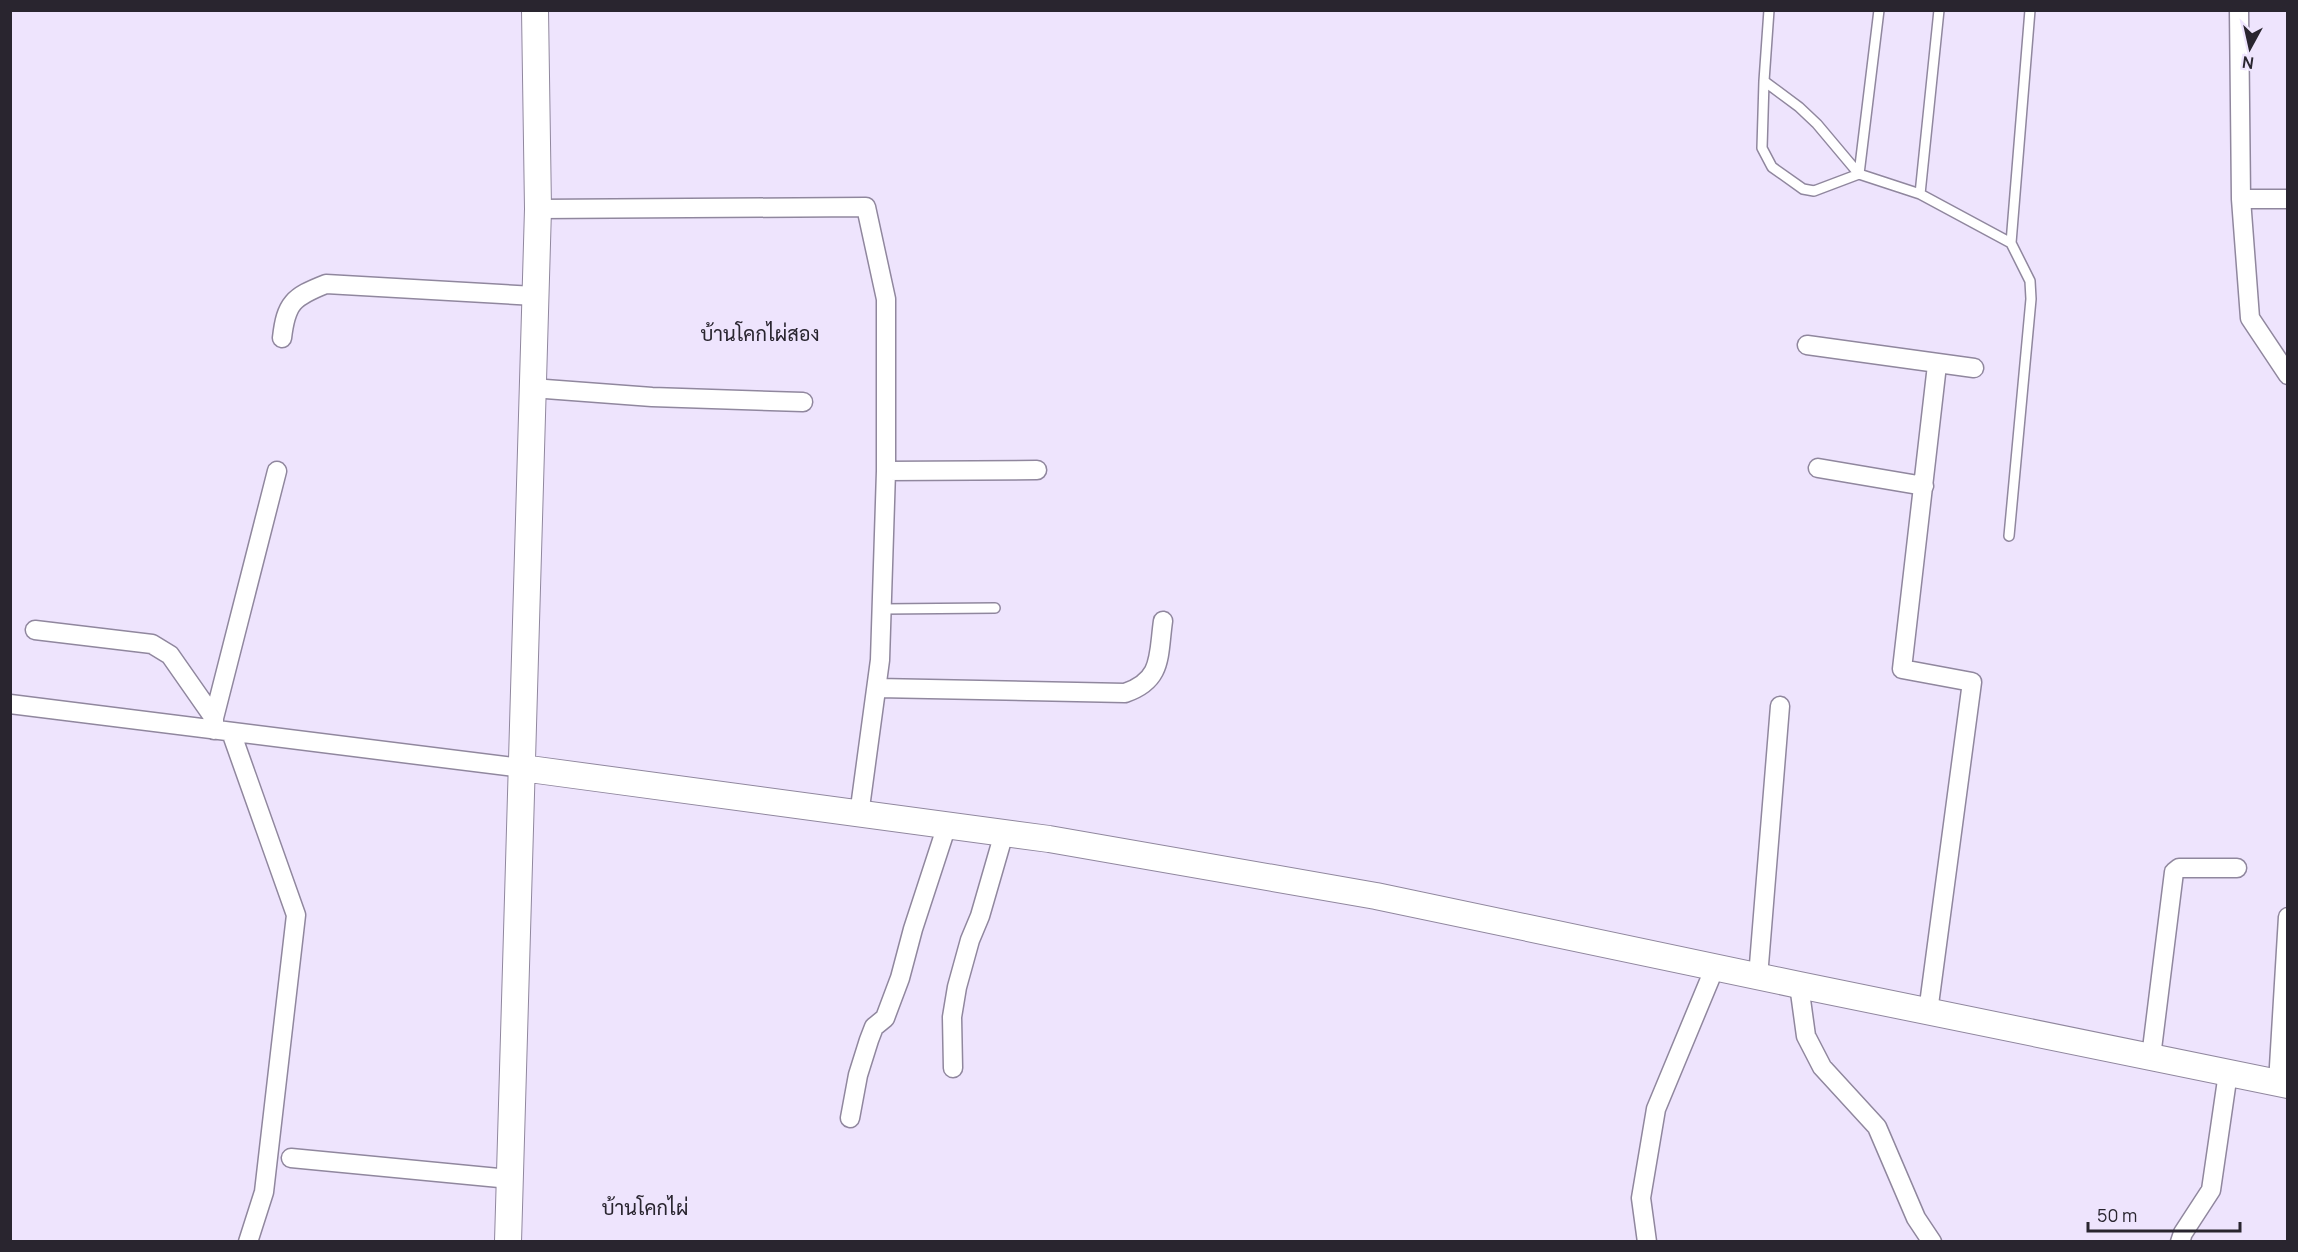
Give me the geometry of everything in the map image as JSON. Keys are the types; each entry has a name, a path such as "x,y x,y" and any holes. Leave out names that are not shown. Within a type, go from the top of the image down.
{"street":[{"path":"508,1242 538,209 535,10"},
{"path":"2239,10 2241,199 2250,318 2288,375"},
{"path":"2241,199 2288,199"},
{"path":"538,209 866,207 886,299 886,471 883,609 878,688 859,815"},
{"path":"282,338 284,321 291,304 308,291 326,284 535,296"},
{"path":"1807,345 1937,365 1974,368"},
{"path":"1928,1012 1972,682 1902,669 1937,365"},
{"path":"532,388 652,397 802,402"},
{"path":"1818,468 1924,486"},
{"path":"886,471 1037,470"},
{"path":"220,726 277,471"},
{"path":"878,688 1125,693 1142,687 1152,678 1163,621"},
{"path":"35,630 152,644 170,655 220,726 296,915 264,1192 248,1242"},
{"path":"10,704 220,726 1004,833 1376,896 2283,1084 2288,917"},
{"path":"1758,977 1780,706"},
{"path":"850,1118 858,1075 871,1034 874,1027 885,1018 900,978 913,929 947,825"},
{"path":"953,1068 952,1017 957,987 1004,833"},
{"path":"2151,1057 2174,872 2179,868 2237,868"},
{"path":"1647,1242 1641,1198 1656,1109 1715,968"},
{"path":"1799,985 1806,1036 1822,1067 1877,1126 1916,1218 1932,1242"},
{"path":"2180,1242 2183,1233 2211,1190 2228,1073"},
{"path":"291,1158 510,1179"}],"lane":[{"path":"1768,10 1762,148 1772,167 1803,189 1814,191 1859,174"},
{"path":"1859,174 1879,10"},
{"path":"1920,194 1939,10"},
{"path":"2009,536 2031,299 2030,281 2011,243 2030,10"},
{"path":"1764,81 1799,107 1817,124 1859,174 1920,194 2011,243"},
{"path":"883,609 995,608"}],"district":[{"name":"บ้านโคกไผ่สอง","path":"760,334"},
{"name":"บ้านโคกไผ่","path":"645,1208"}]}
